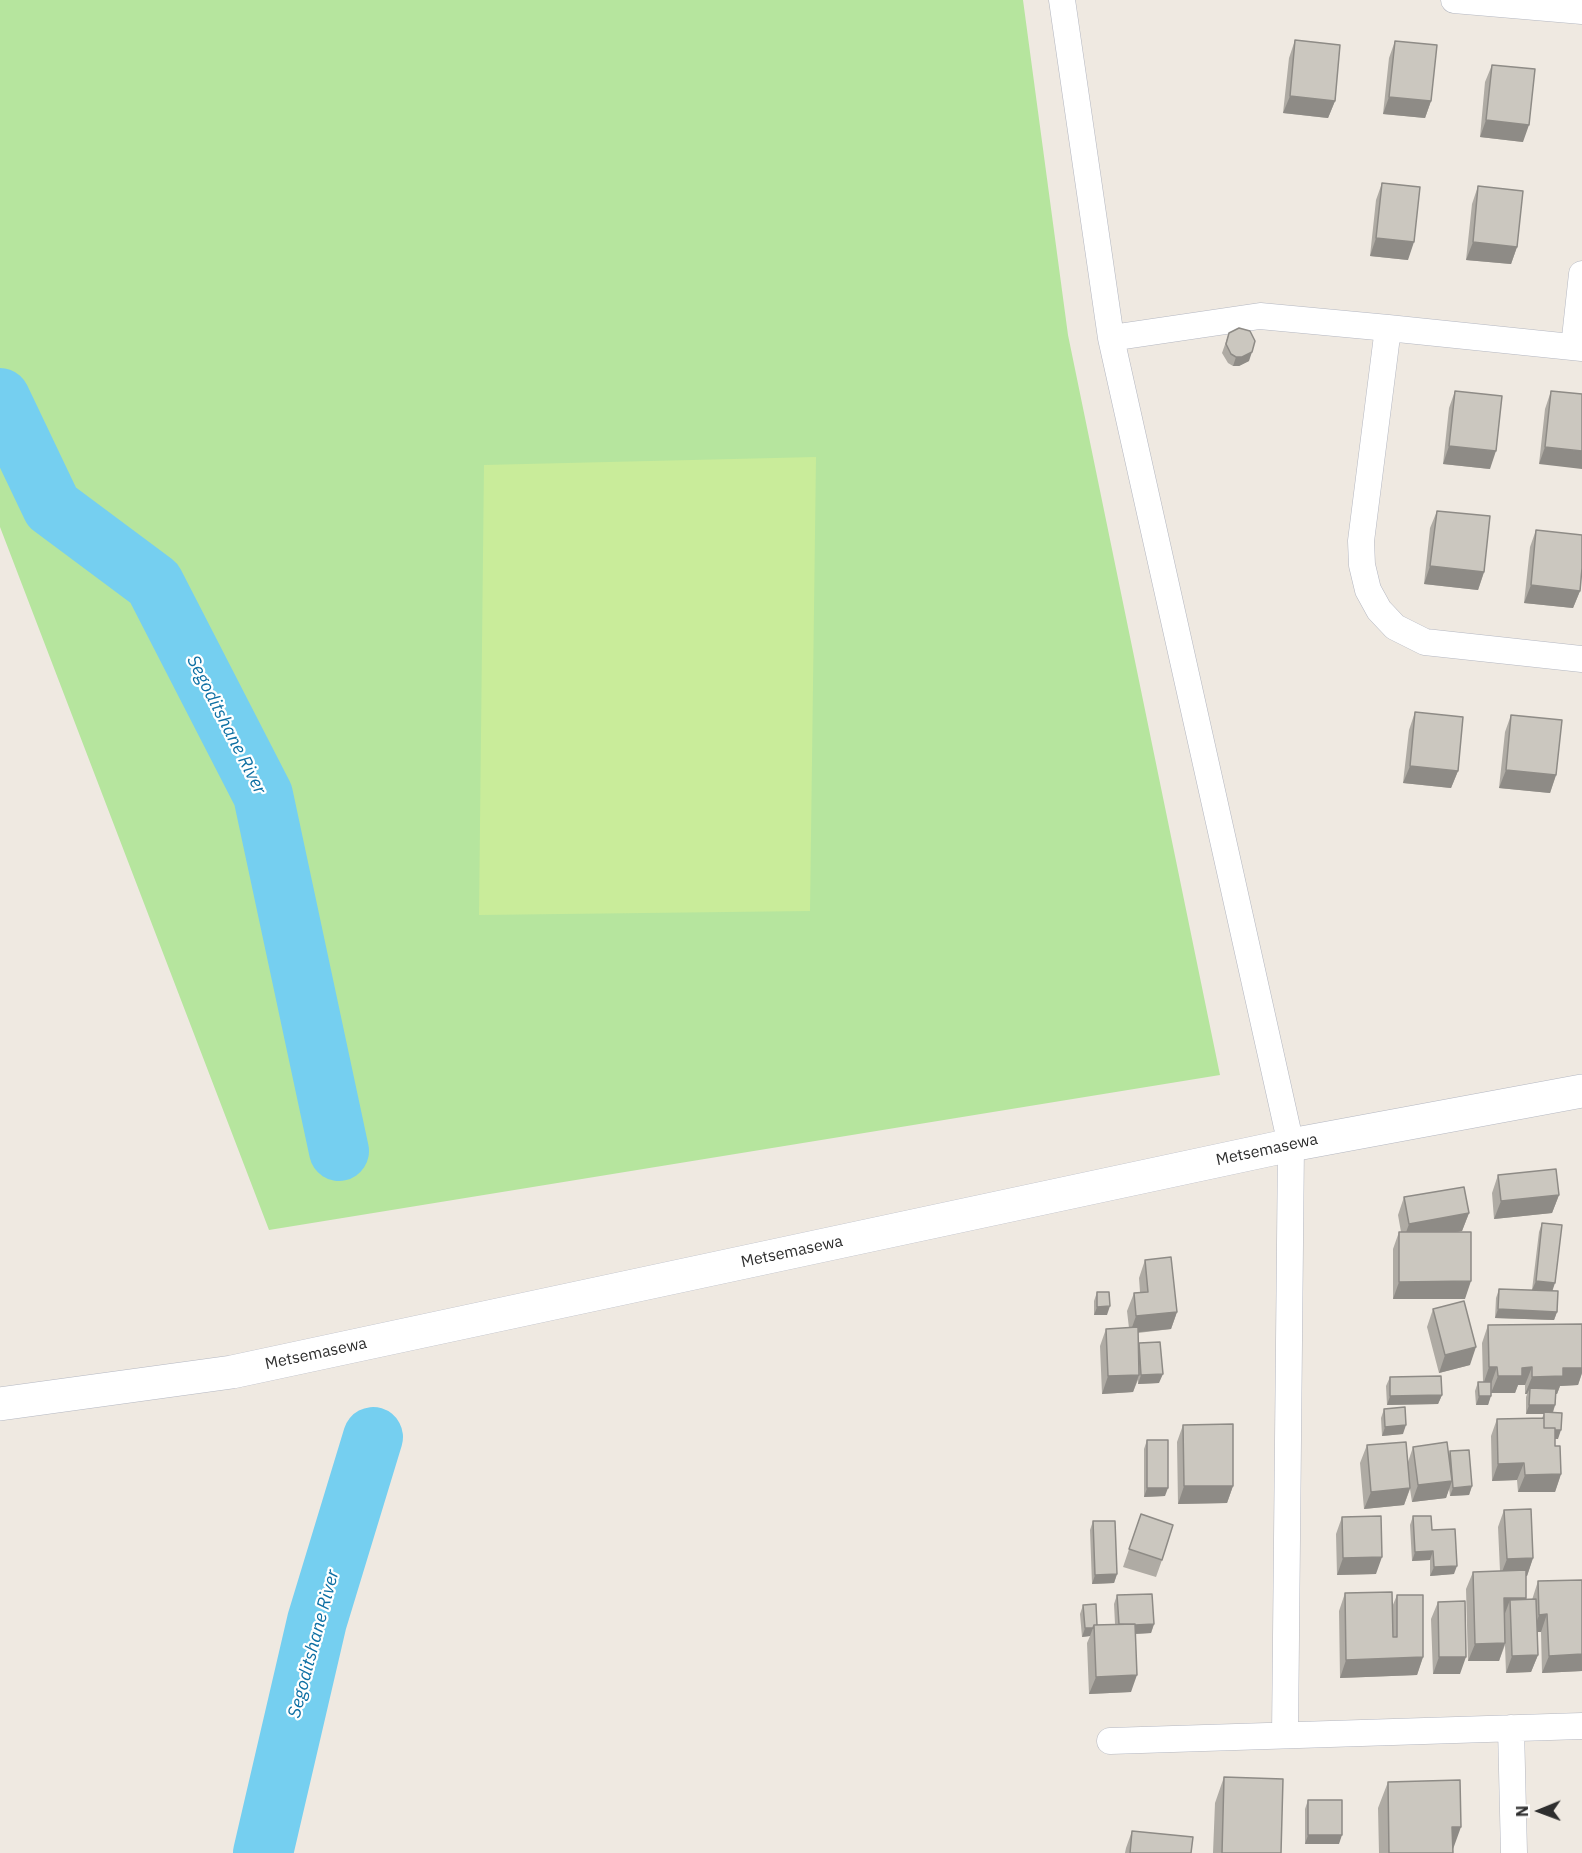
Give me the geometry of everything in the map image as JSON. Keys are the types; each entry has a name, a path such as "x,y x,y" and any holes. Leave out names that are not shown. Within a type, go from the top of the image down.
{"street":[{"path":"1062,0 1111,338 1291,1145 1285,1736"},
{"path":"1454,0 1582,11"},
{"path":"1111,338 1260,316 1578,347 1582,274"},
{"path":"1388,328 1361,541 1362,566 1368,590 1379,610 1395,627 1425,642 1582,659"},
{"name":"Metsemasewa","path":"0,1404 231,1372 1291,1145 1582,1091"},
{"path":"1110,1740 1582,1726"},
{"path":"1511,1728 1514,1853"}],"green space":[{"path":"0,0 1023,0 1068,335 1220,1075 269,1230 0,527"},
{"path":"816,457 810,911 479,915 484,465"}],"building":[{"path":"1295,40 1340,45 1335,101 1290,96"},
{"path":"1395,41 1437,45 1431,101 1389,97"},
{"path":"1492,65 1535,69 1529,125 1486,120"},
{"path":"1382,183 1420,187 1414,242 1376,238"},
{"path":"1478,186 1523,191 1517,247 1473,242"},
{"path":"1239,328 1250,331 1255,341 1252,352 1236,357 1231,354 1226,344 1229,333"},
{"path":"1455,391 1502,396 1496,451 1449,446"},
{"path":"1551,391 1582,394 1582,451 1545,447"},
{"path":"1437,511 1490,516 1484,572 1430,566"},
{"path":"1536,530 1582,535 1580,591 1531,585"},
{"path":"1415,712 1463,717 1458,771 1410,766"},
{"path":"1511,715 1562,720 1556,775 1506,770"},
{"path":"1556,1169 1559,1195 1501,1201 1498,1175"},
{"path":"1464,1187 1469,1213 1409,1224 1404,1197"},
{"path":"1542,1223 1562,1225 1555,1283 1536,1281"},
{"path":"1399,1232 1471,1232 1471,1281 1399,1282"},
{"path":"1171,1257 1177,1312 1136,1316 1134,1293 1148,1292 1145,1260"},
{"path":"1499,1289 1558,1291 1557,1312 1498,1309"},
{"path":"1097,1292 1109,1292 1110,1306 1097,1307"},
{"path":"1464,1301 1476,1347 1445,1355 1433,1309"},
{"path":"1582,1324 1582,1368 1563,1368 1563,1376 1532,1377 1532,1367 1522,1368 1522,1376 1498,1376 1497,1367 1489,1367 1488,1325"},
{"path":"1138,1327 1139,1375 1108,1376 1106,1329"},
{"path":"1160,1342 1163,1374 1141,1375 1139,1343"},
{"path":"1441,1376 1442,1395 1390,1396 1390,1377"},
{"path":"1478,1382 1491,1382 1491,1396 1479,1396"},
{"path":"1530,1388 1556,1389 1555,1405 1529,1405"},
{"path":"1405,1407 1406,1425 1385,1427 1384,1409"},
{"path":"1544,1412 1562,1413 1561,1430 1544,1428"},
{"path":"1544,1418 1544,1428 1555,1428 1555,1446 1560,1446 1561,1474 1525,1475 1524,1463 1498,1464 1497,1419"},
{"path":"1233,1424 1233,1486 1184,1486 1183,1425"},
{"path":"1147,1440 1168,1440 1168,1488 1147,1488"},
{"path":"1406,1442 1410,1488 1371,1492 1367,1445"},
{"path":"1447,1442 1452,1481 1418,1485 1413,1447"},
{"path":"1469,1450 1472,1486 1453,1488 1450,1451"},
{"path":"1531,1509 1533,1558 1507,1559 1504,1510"},
{"path":"1141,1514 1173,1525 1162,1560 1129,1549"},
{"path":"1381,1516 1382,1557 1343,1558 1342,1517"},
{"path":"1413,1516 1431,1516 1432,1530 1455,1529 1457,1566 1434,1567 1433,1551 1415,1552"},
{"path":"1093,1521 1115,1521 1117,1574 1095,1575"},
{"path":"1526,1570 1526,1598 1504,1598 1505,1643 1475,1644 1473,1572"},
{"path":"1582,1580 1582,1654 1549,1656 1547,1614 1539,1615 1538,1581"},
{"path":"1392,1592 1393,1637 1397,1637 1397,1595 1423,1595 1423,1657 1346,1660 1345,1593"},
{"path":"1152,1594 1154,1624 1119,1624 1117,1595"},
{"path":"1536,1599 1538,1655 1512,1656 1510,1600"},
{"path":"1465,1601 1466,1657 1439,1657 1438,1602"},
{"path":"1096,1604 1097,1625 1093,1628 1085,1628 1083,1605"},
{"path":"1135,1624 1137,1675 1096,1677 1094,1625"},
{"path":"1224,1777 1283,1779 1281,1853 1222,1853"},
{"path":"1460,1780 1461,1827 1452,1827 1453,1853 1389,1853 1388,1782"},
{"path":"1308,1800 1342,1800 1342,1835 1308,1835"},
{"path":"1132,1831 1193,1837 1191,1853 1130,1853"}],"waterway":[{"name":"Segoditshane River","path":"0,398 52,507 154,583 263,795 339,1151"},
{"name":"Segoditshane River","path":"263,1853 317,1621 373,1437"}]}
